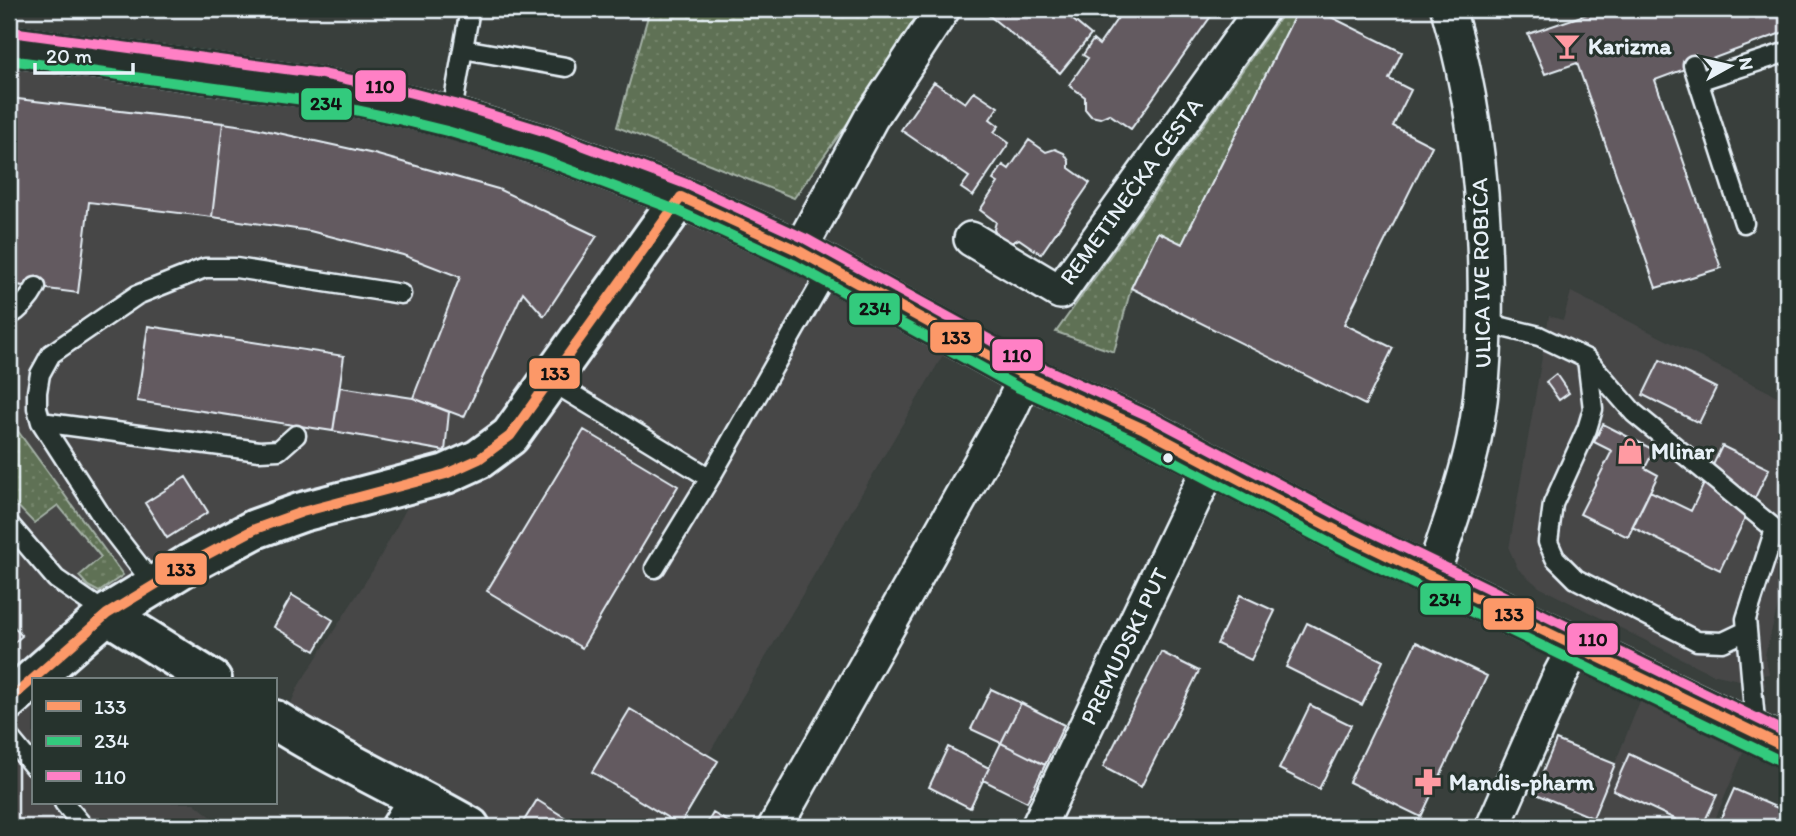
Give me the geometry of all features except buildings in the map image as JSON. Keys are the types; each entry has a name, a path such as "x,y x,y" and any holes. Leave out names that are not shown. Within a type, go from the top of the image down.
{"main road":[{"path":"9,46 320,88 451,117 568,153 681,197 814,259 1026,376 1144,429 1341,533 1772,740"},
{"path":"34,678 107,614 255,529 302,512 446,474 479,459 510,436 681,197"},
{"path":"107,614 209,678"},
{"path":"9,700 32,680"},
{"path":"276,721 408,812 470,827"}],"street":[{"path":"814,259 871,118 943,9"},
{"name":"REMETINEČKA CESTA","path":"971,239 1060,292 1262,9"},
{"name":"ULICA IVE ROBIĆA","path":"1432,576 1462,486 1474,438 1483,384 1486,323 1479,157 1469,96 1447,9"},
{"path":"775,827 1010,410 1026,376"},
{"name":"PREMUDSKI PUT","path":"1038,827 1211,464"},
{"path":"1493,827 1575,647"}],"lane":[{"path":"451,117 470,9"},
{"path":"463,49 566,67"},
{"path":"1744,223 1696,73 1787,52"},
{"path":"655,568 710,478 814,259"},
{"path":"154,585 106,523 41,422 37,408 37,392 40,374 51,354 136,295 205,268 236,268 401,294"},
{"path":"9,316 18,312 31,298 36,287"},
{"path":"1486,323 1539,336 1587,359 1634,413 1775,529 1746,619 1746,631 1772,740"},
{"path":"1587,359 1593,409 1587,429 1553,504 1548,542 1555,558 1576,579 1696,641 1723,642 1746,631"},
{"path":"549,380 710,478"},
{"path":"41,422 260,451 279,450 296,435"},
{"path":"9,524 56,579 107,614"},
{"path":"9,737 32,765"},
{"path":"65,804 85,827"}],"shaded area":[{"path":"9,66 296,105 413,128 484,148 738,244 943,355 666,827 484,827 286,714 299,685 373,570 411,500 262,510 202,534 163,568 65,678 32,678 32,804 195,804 224,827 9,827"},
{"path":"1571,292 1787,401 1787,588 1783,587 1765,655 1769,674 1763,675 1766,686 1712,674 1539,587 1518,569 1509,549 1549,316 1563,320"},
{"path":"1642,696 1743,753 1712,827 1587,827"}],"green space":[{"path":"650,9 929,9 794,198 617,127"},
{"path":"1286,9 1298,9 1182,244 1158,233 1131,288 1114,352 1056,332"},
{"path":"9,419 123,575 99,592 88,586 79,576 101,557 58,505 34,523 9,497"}],"transit line":[{"name":"110","path":"11,32 322,74 404,91 550,133 686,184 806,239 1032,363 1151,417 1347,520 1787,733"},
{"name":"234","path":"9,60 318,102 398,119 541,159 676,210 793,264 1019,388 1138,442 1335,546 1781,761"},
{"name":"133","path":"681,197 799,251 1026,376 1144,429 1341,533 1787,748"},
{"name":"133","path":"34,678 107,614 189,564 255,529 302,512 446,474 479,459 510,436 681,197"},
{"name":"133","path":"9,700 32,680"}],"place":[{"name":"Karizma","path":"1567,46"},
{"name":"Mlinar","path":"1630,451"},
{"name":"Mandis-pharm","path":"1428,782"}]}
